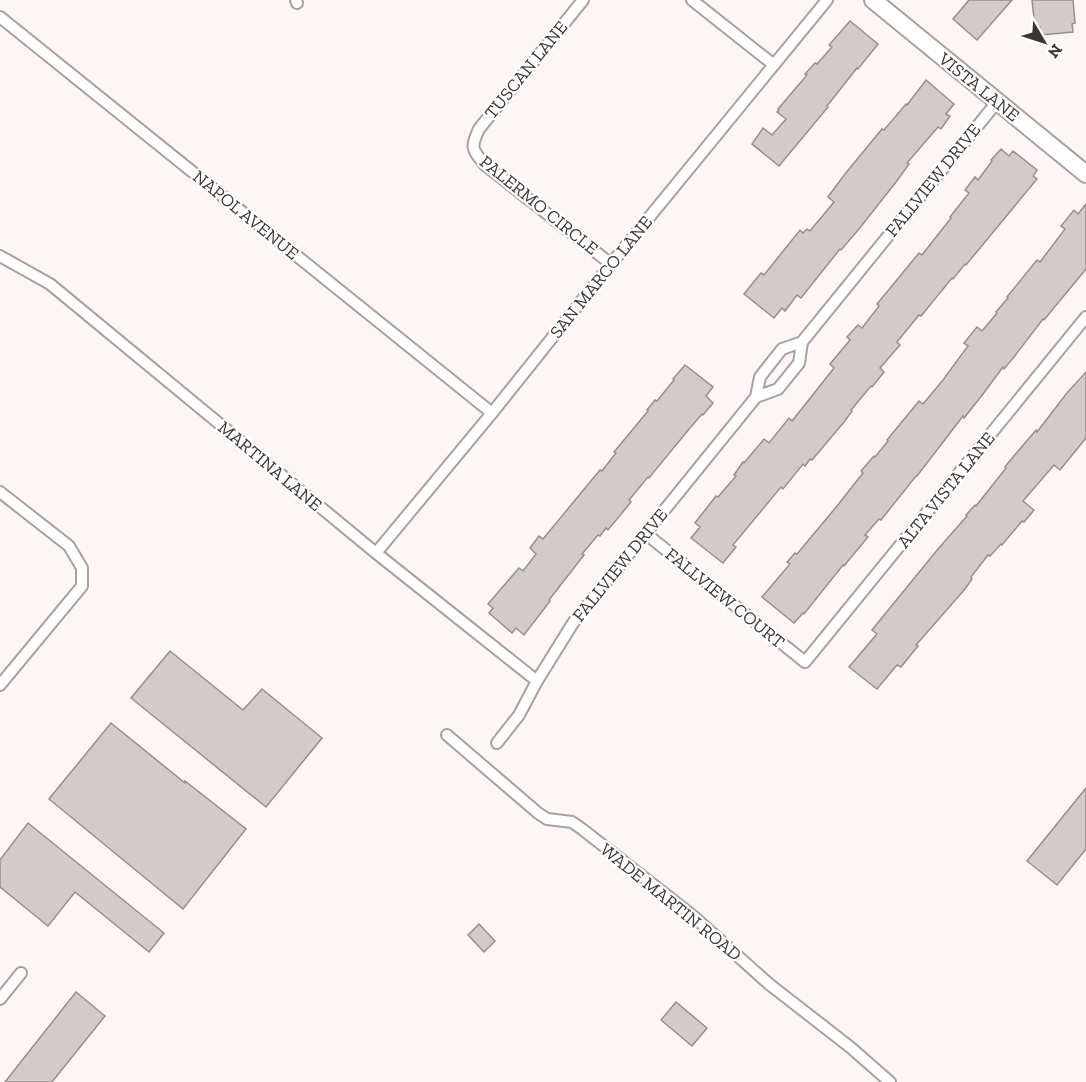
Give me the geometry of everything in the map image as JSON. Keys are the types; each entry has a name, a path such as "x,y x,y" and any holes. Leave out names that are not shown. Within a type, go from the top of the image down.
{"street":[{"name":"TUSCAN LANE","path":"472,142 479,129 583,0"},
{"path":"693,0 774,65"},
{"name":"SAN MARCO LANE","path":"376,554 827,0"},
{"name":"VISTA LANE","path":"873,0 1086,174"},
{"name":"NAPOL AVENUE","path":"0,17 492,413"},
{"name":"FALLVIEW DRIVE","path":"756,397 778,389 799,363 802,342 997,102"},
{"name":"PALERMO CIRCLE","path":"472,142 474,152 485,165 611,264"},
{"name":"MARTINA LANE","path":"0,256 50,284 376,554 537,681"},
{"name":"ALTA VISTA LANE","path":"805,662 1086,317"},
{"name":"FALLVIEW DRIVE","path":"497,743 519,715 573,623 756,397 760,377 782,349 802,342"},
{"path":"0,492 69,546 82,568 82,586 0,685"},
{"name":"FALLVIEW COURT","path":"645,533 805,662"},
{"name":"WADE MARTIN ROAD","path":"447,735 538,813 547,819 572,822 601,843 693,916 769,984 850,1047 890,1082"},
{"path":"0,999 21,973"}],"building":[{"path":"969,0 1012,0 977,40 953,19"},
{"path":"1032,0 1073,0 1075,23 1072,24 1073,32 1041,35 1040,27 1035,28"},
{"path":"850,21 878,44 779,166 752,144 763,128 772,135 786,119 777,112 778,109 807,75 805,74 832,47 829,45"},
{"path":"926,80 954,104 946,114 950,116 941,129 938,127 907,163 909,164 896,182 801,298 797,295 785,311 782,308 774,318 744,294 761,273 764,275 800,230 803,233 807,229 810,231 834,202 828,197 845,174 882,129 884,130 907,105"},
{"path":"1001,149 1009,156 1013,151 1037,170 1033,176 1037,179 966,265 952,278 921,316 919,315 897,342 900,345 880,368 884,372 812,460 810,459 805,466 803,464 783,489 781,487 733,545 736,547 723,563 691,538 700,527 695,523 716,496 718,497 736,476 734,475 743,462 764,439 769,443 789,418 792,421 834,368 830,364 850,340 847,337 858,325 862,328 879,306 877,304 919,253 922,255 969,193 965,190 975,177 978,180"},
{"path":"1086,204 1086,269 1004,369 1003,367 881,520 879,519 865,535 868,537 794,623 762,597 790,564 787,562 795,553 797,554 837,506 863,473 861,471 875,457 919,401 923,404 943,380 968,346 964,343 977,327 982,331 1037,260 1040,262 1065,229 1061,226 1074,210 1078,214"},
{"path":"685,365 713,387 706,396 713,403 648,477 608,530 606,528 600,536 598,535 582,554 584,555 524,635 516,628 512,633 489,613 493,608 488,604 519,568 523,571 536,554 530,548 539,536 543,539 600,470 602,471 616,453 614,452"},
{"path":"1086,372 1086,438 1060,470 1054,465 1023,501 1034,510 1002,545 990,556 988,555 965,589 916,645 918,646 901,667 897,665 877,689 849,667 877,634 872,630 966,515 976,506 1013,457 1036,430 1037,432"},
{"path":"170,651 243,710 262,689 322,738 266,807 131,698"},
{"path":"111,723 246,829 183,909 49,799"},
{"path":"1086,788 1086,849 1057,885 1027,861"},
{"path":"28,823 164,933 149,952 75,892 48,926 0,887 0,860"},
{"path":"479,924 495,941 484,952 468,935"},
{"path":"76,992 105,1016 52,1082 5,1082"},
{"path":"676,1002 707,1028 692,1046 661,1020"}]}
